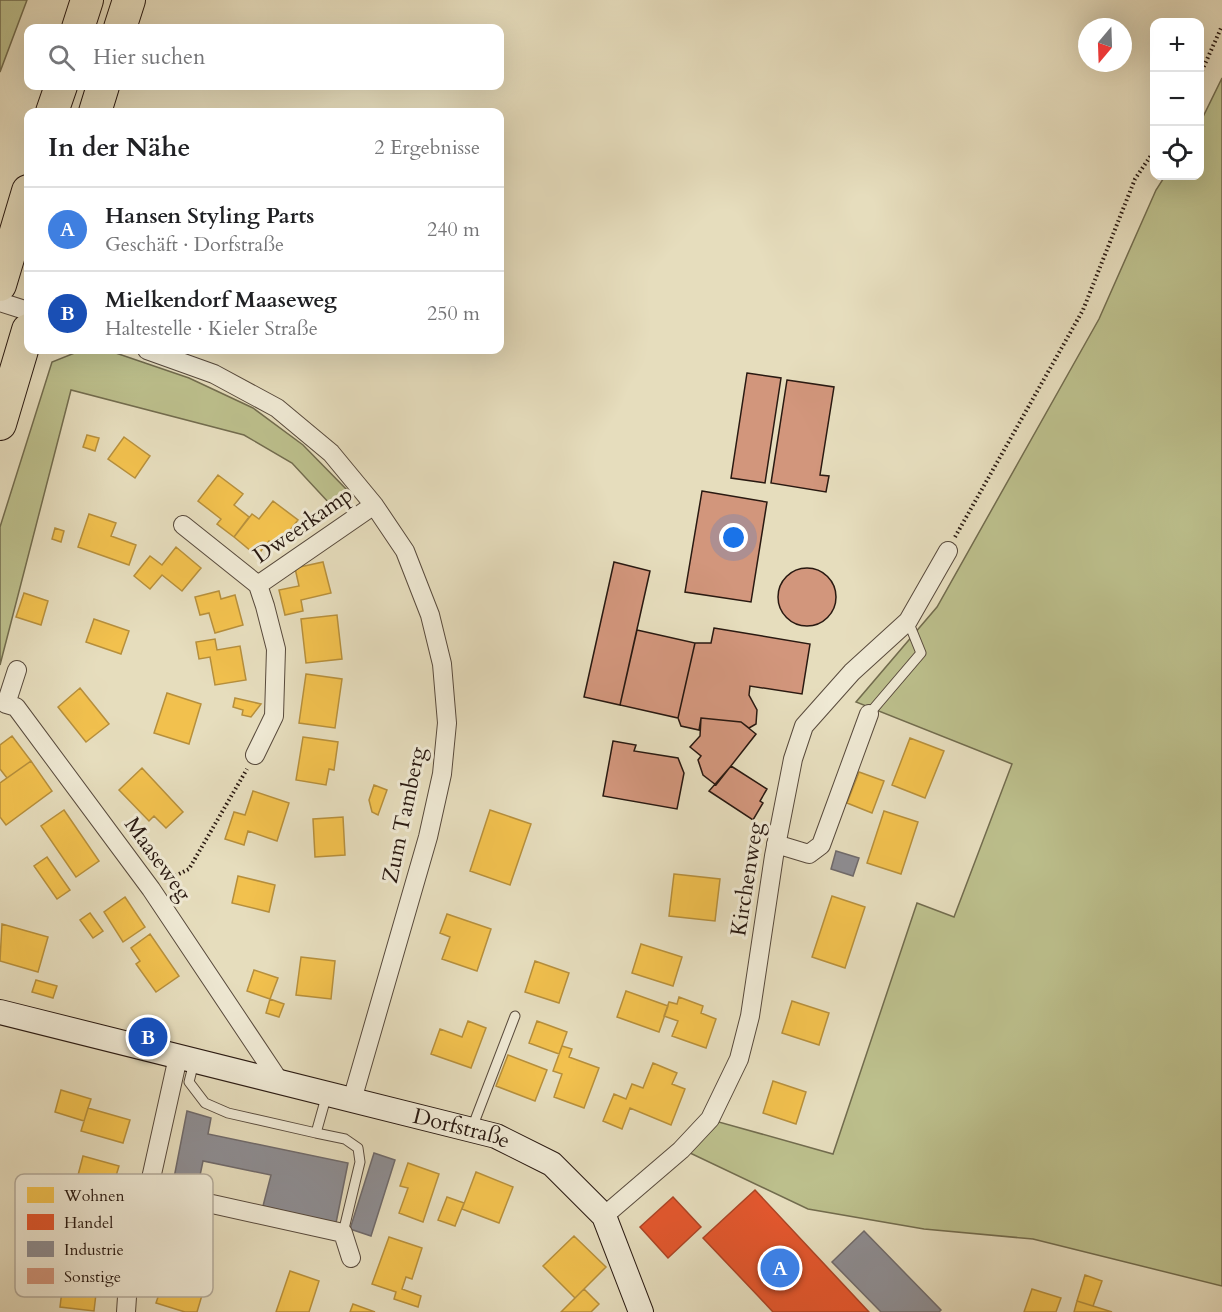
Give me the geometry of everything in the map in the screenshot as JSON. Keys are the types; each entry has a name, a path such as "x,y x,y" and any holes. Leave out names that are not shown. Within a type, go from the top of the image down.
{"highway":[{"path":"79,24 87,0"},
{"path":"121,24 129,0"},
{"path":"53,108 60,90"},
{"path":"95,108 102,90"},
{"path":"0,285 24,204"},
{"path":"0,423 24,343"}],"street":[{"path":"0,302 24,310"},
{"name":"Zum Tamberg","path":"158,354 214,374 277,408 331,453 374,505 405,551 430,615 442,664 447,723 442,774 428,837 352,1100"},
{"name":"Dweerkamp","path":"258,585 374,505"},
{"name":"Dweerkamp","path":"183,525 258,585 276,649 274,716 255,755"},
{"name":"Kirchenweg","path":"604,1216 681,1150 710,1119 739,1059 750,1016 776,844 793,759 804,726 852,672 908,621 948,551"},
{"name":"Maaseweg","path":"17,670 6,704 16,707 151,889 280,1082"},
{"path":"776,844 809,855 821,845 869,714"},
{"name":"Dorfstraße","path":"0,1012 496,1136 552,1164 604,1216 641,1312"},
{"path":"154,1174 186,1059"},
{"path":"213,1204 343,1233 351,1258"},
{"path":"126,1312 127,1297"}],"lane":[{"path":"869,714 921,653 908,621"},
{"path":"472,1130 515,1016"},
{"path":"186,1059 189,1082 205,1103 228,1113 345,1139 358,1148 360,1162 343,1233"},
{"path":"316,1133 327,1094"}],"path":[{"path":"1201,72 1222,26"},
{"path":"948,551 1083,310 1135,180 1150,158"},
{"path":"189,869 255,755"}],"green space":[{"path":"0,0 27,0 0,72"},
{"path":"1222,78 1222,1286 1033,1239 924,1229 808,1209 690,1153 719,1122 833,1154 917,903 954,917 1012,764 856,702 937,607 1099,319 1162,180 1204,180 1204,115"},
{"path":"72,354 119,354 189,378 253,408 303,445 347,490 330,504 292,463 244,435 71,390 0,665 0,527 52,362"}],"building: Wohnen":[{"path":"87,435 99,438 95,451 83,447"},
{"path":"124,437 150,456 135,478 108,459"},
{"path":"218,475 243,494 234,505 249,517 234,537 217,524 221,519 198,501"},
{"path":"273,501 298,520 277,547 269,541 257,556 234,537 252,514 259,519"},
{"path":"89,514 116,523 111,536 136,545 129,565 78,547"},
{"path":"55,528 64,531 61,542 52,539"},
{"path":"176,547 201,568 182,591 162,575 150,589 134,576 150,556 162,565"},
{"path":"323,562 331,593 301,600 303,611 285,615 279,590 299,586 295,568"},
{"path":"219,591 221,599 235,595 243,625 215,633 209,613 200,615 195,597"},
{"path":"24,593 48,601 41,625 16,617"},
{"path":"337,615 342,659 306,663 301,619"},
{"path":"94,619 129,631 121,654 86,642"},
{"path":"215,639 217,650 240,646 246,680 215,685 210,657 199,659 196,642"},
{"path":"306,674 342,679 335,728 299,723"},
{"path":"80,688 109,724 86,742 58,707"},
{"path":"167,693 201,704 189,744 154,733"},
{"path":"235,698 261,704 251,717 242,715 243,710 233,707"},
{"path":"12,736 31,761 7,778 0,769 0,745"},
{"path":"303,737 338,742 334,770 329,769 326,785 296,780"},
{"path":"910,738 944,751 925,798 892,785"},
{"path":"31,761 52,791 6,825 0,817 0,783"},
{"path":"142,768 183,812 166,828 154,816 149,821 119,790"},
{"path":"859,772 884,781 872,813 847,803"},
{"path":"374,785 387,790 378,815 372,812 369,800"},
{"path":"253,791 289,803 277,841 248,831 244,845 225,839 234,812 245,815"},
{"path":"64,810 99,861 76,877 41,826"},
{"path":"490,810 531,824 510,885 470,871"},
{"path":"884,811 918,822 901,874 867,863"},
{"path":"343,817 345,855 315,857 313,819"},
{"path":"47,857 70,890 57,899 34,866"},
{"path":"674,874 720,879 715,921 669,916"},
{"path":"238,876 275,885 269,912 232,903"},
{"path":"832,896 865,907 845,968 812,957"},
{"path":"125,897 145,927 123,942 104,912"},
{"path":"90,913 103,931 93,938 80,920"},
{"path":"447,914 491,929 477,971 442,959 450,937 440,933"},
{"path":"2,924 48,937 38,972 0,961"},
{"path":"150,934 179,976 156,992 136,964 140,961 131,948"},
{"path":"641,944 682,957 673,986 632,973"},
{"path":"301,957 335,961 331,999 296,995"},
{"path":"535,961 569,973 559,1003 525,992"},
{"path":"254,970 278,978 270,999 247,991"},
{"path":"36,980 57,986 53,998 32,992"},
{"path":"626,991 668,1006 659,1032 617,1017"},
{"path":"679,997 703,1006 701,1013 716,1019 706,1048 672,1036 678,1021 664,1016 669,1002 677,1004"},
{"path":"270,999 284,1004 279,1017 266,1013"},
{"path":"792,1001 829,1013 819,1045 782,1033"},
{"path":"468,1021 486,1028 471,1068 431,1054 440,1029 462,1037"},
{"path":"537,1021 567,1032 559,1054 529,1043"},
{"path":"562,1046 572,1049 569,1057 599,1068 584,1108 554,1097 562,1074 553,1071"},
{"path":"508,1055 547,1070 535,1101 496,1086"},
{"path":"653,1063 677,1073 672,1084 685,1089 671,1125 630,1108 622,1129 603,1121 614,1094 626,1099 632,1084 643,1088"},
{"path":"773,1081 806,1092 796,1124 763,1113"},
{"path":"61,1090 91,1099 84,1121 55,1112"},
{"path":"88,1108 130,1120 123,1143 81,1131"},
{"path":"83,1156 119,1166 117,1174 78,1174"},
{"path":"408,1163 439,1174 423,1222 399,1213 408,1188 400,1186"},
{"path":"476,1172 513,1187 499,1223 462,1209"},
{"path":"447,1197 464,1203 455,1226 438,1220"},
{"path":"574,1236 606,1267 575,1298 543,1266"},
{"path":"389,1237 422,1248 412,1279 406,1277 402,1289 421,1296 418,1307 394,1299 396,1292 372,1284"},
{"path":"290,1271 319,1281 309,1312 276,1312"},
{"path":"1085,1275 1102,1281 1093,1306 1077,1301"},
{"path":"584,1289 599,1304 591,1312 561,1312"},
{"path":"1032,1289 1061,1298 1056,1312 1024,1312"},
{"path":"61,1297 96,1297 94,1311 60,1307"},
{"path":"158,1297 201,1297 197,1312 185,1312 156,1303"},
{"path":"1077,1301 1093,1306 1112,1312 1074,1312"},
{"path":"353,1304 375,1312 350,1312"}],"building: Handel":[{"path":"755,1190 869,1312 773,1312 703,1238"},
{"path":"673,1197 701,1227 668,1258 640,1227"}],"building: Industrie":[{"path":"836,851 859,858 853,876 831,869"},
{"path":"187,1111 211,1118 208,1134 348,1163 336,1223 263,1206 271,1175 203,1161 200,1174 175,1174"},
{"path":"374,1153 395,1160 371,1236 350,1229"},
{"path":"864,1231 941,1310 939,1312 881,1312 832,1262"}],"building: Sonstige":[{"path":"747,373 781,378 765,483 731,478"},
{"path":"787,380 834,387 820,475 829,476 826,492 771,483"},
{"path":"702,491 767,502 751,602 685,592"},
{"path":"614,562 650,571 620,705 584,697"},
{"path":"807,568 818,570 831,581 836,597 834,608 823,621 807,626 796,624 783,613 778,597 780,586 791,573"},
{"path":"714,628 810,644 802,694 750,686 749,695 757,710 756,724 749,728 741,722 701,718 699,730 681,726 678,718 695,643 711,643"},
{"path":"637,630 695,643 678,718 620,705"},
{"path":"701,718 741,722 756,734 716,785 703,775 698,760 701,756 690,747 700,736"},
{"path":"613,741 636,745 634,751 678,758 684,773 677,809 603,796"},
{"path":"731,766 767,789 760,801 763,803 753,820 709,791"}],"place":[{"name":"Mielkendorf Maaseweg","path":"148,1037"},
{"name":"Hansen Styling Parts","path":"780,1268"}]}
